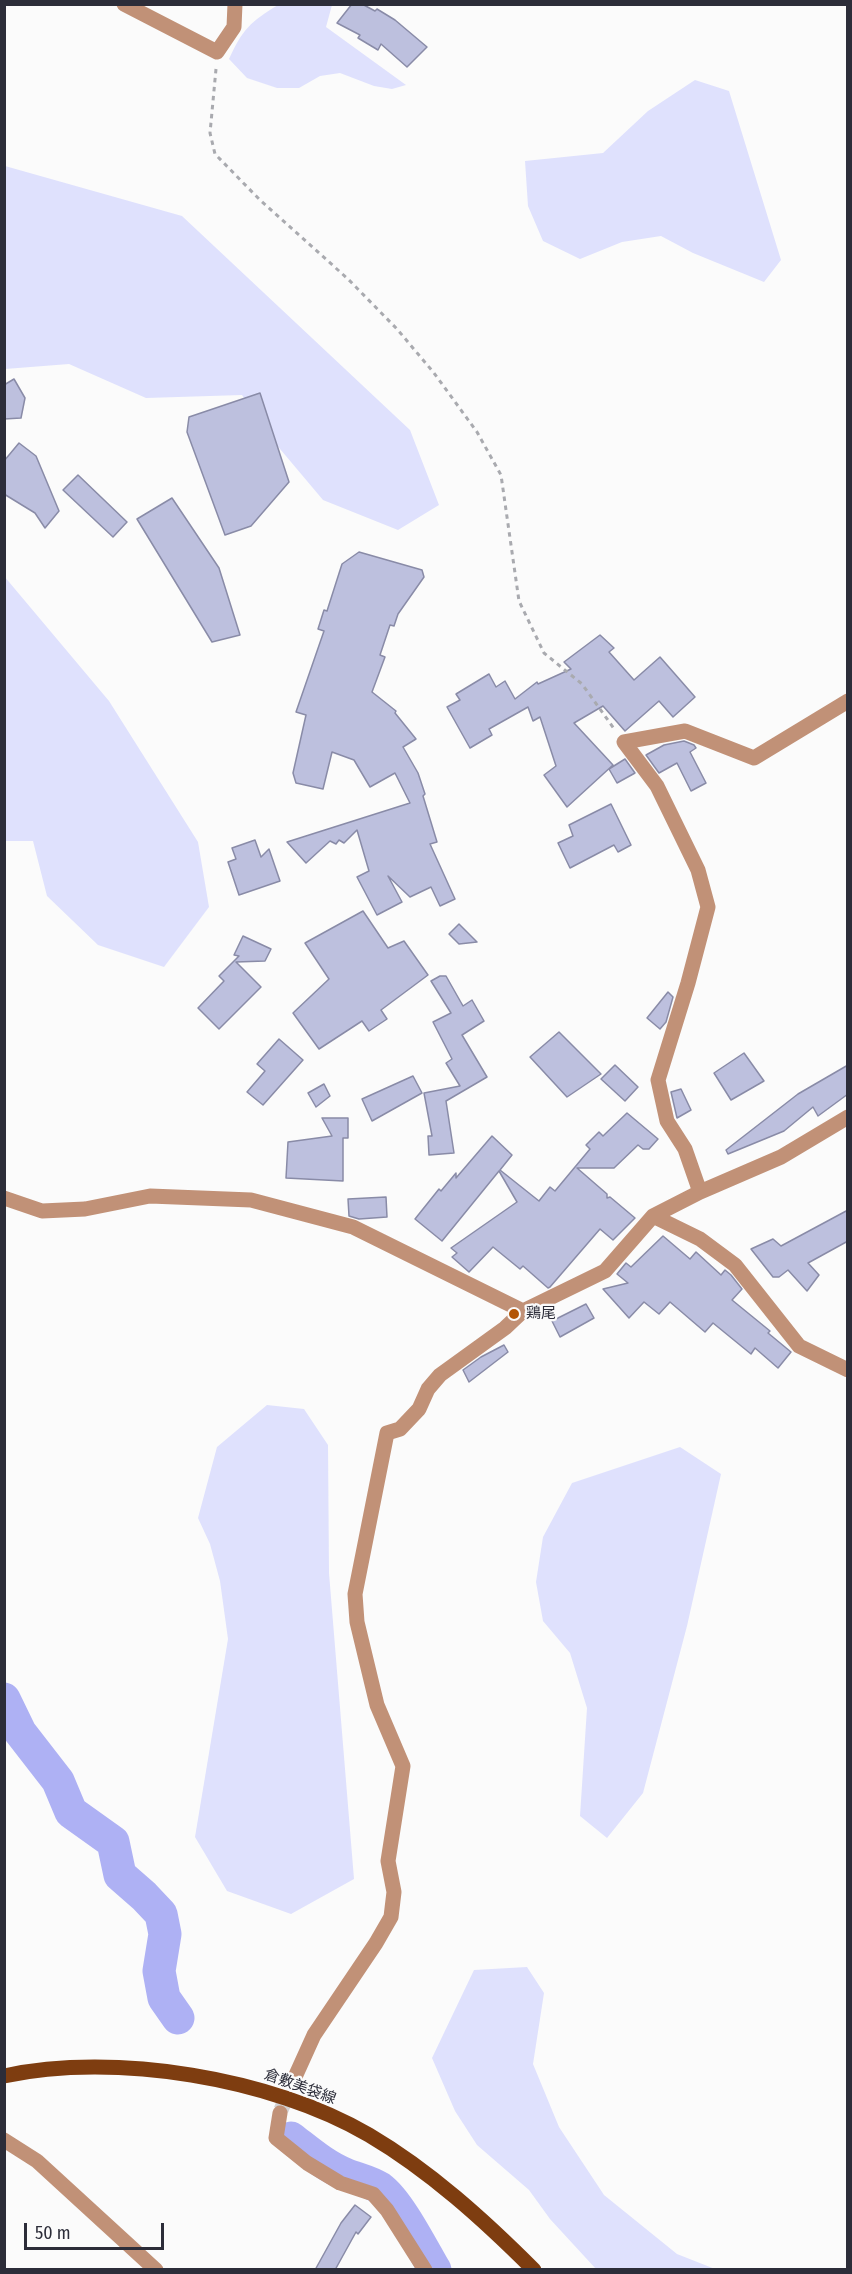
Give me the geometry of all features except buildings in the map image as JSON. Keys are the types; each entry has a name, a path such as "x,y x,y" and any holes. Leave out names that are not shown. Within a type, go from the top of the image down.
{"main road":[{"name":"倉敷美袋線","path":"4,2076 67,2068 137,2068 210,2078 270,2093 369,2135 454,2196 534,2270"}],"street":[{"path":"124,4 217,52 234,27 235,4"},
{"path":"700,1192 685,1149 667,1121 658,1080 688,983 708,907 698,870 657,786 624,742 685,731 754,758 848,701"},
{"path":"295,2077 314,2035 364,1962 391,1917 394,1892 388,1862 402,1766 377,1705 357,1622 355,1594 387,1433 400,1429 419,1408 428,1389 440,1375 505,1328 523,1311 605,1271 653,1216 700,1192 781,1157 848,1117"},
{"path":"4,1198 42,1211 85,1209 150,1196 251,1200 353,1227 523,1311"},
{"path":"653,1216 700,1239 735,1264 799,1346 848,1371"},
{"path":"280,2113 276,2138 307,2163 340,2183 373,2194 387,2210 425,2270"},
{"path":"4,2140 37,2161 156,2270"}],"path":[{"path":"217,52 210,133 215,154 260,200 348,279 397,329 477,432 501,475 519,601 543,653 582,684 624,742"}],"shaded area":[{"path":"278,5 332,5 326,27 406,85 392,89 374,86 340,73 320,76 299,88 277,88 247,78 229,59 248,27"},
{"path":"695,80 729,91 781,260 764,282 693,253 661,236 622,242 580,259 543,241 528,206 525,161 603,153 648,111"},
{"path":"5,166 182,216 410,430 439,505 398,530 323,500 275,443 242,395 146,398 69,364 5,369"},
{"path":"4,576 109,701 198,842 209,907 164,967 98,945 47,896 33,841 5,841"},
{"path":"267,1405 304,1409 328,1445 329,1573 354,1879 291,1914 227,1891 195,1837 228,1639 220,1581 210,1544 198,1518 217,1447"},
{"path":"680,1447 721,1474 687,1626 643,1793 607,1838 580,1816 587,1708 570,1653 543,1621 536,1582 543,1537 572,1483"},
{"path":"527,1967 544,1993 533,2064 559,2127 604,2195 677,2254 715,2269 596,2269 550,2219 529,2190 477,2145 455,2111 432,2058 474,1970"}],"waterway":[{"path":"4,1699 20,1732 58,1781 71,1812 113,1842 120,1875 161,1914 165,1934 159,1971 164,1998 178,2018"},
{"path":"291,2138 331,2167 380,2188 395,2204 410,2226 435,2270"}],"tunnel":[{"path":"281,2110 295,2077"}],"place":[{"name":"鶏尾","path":"514,1314"}]}
